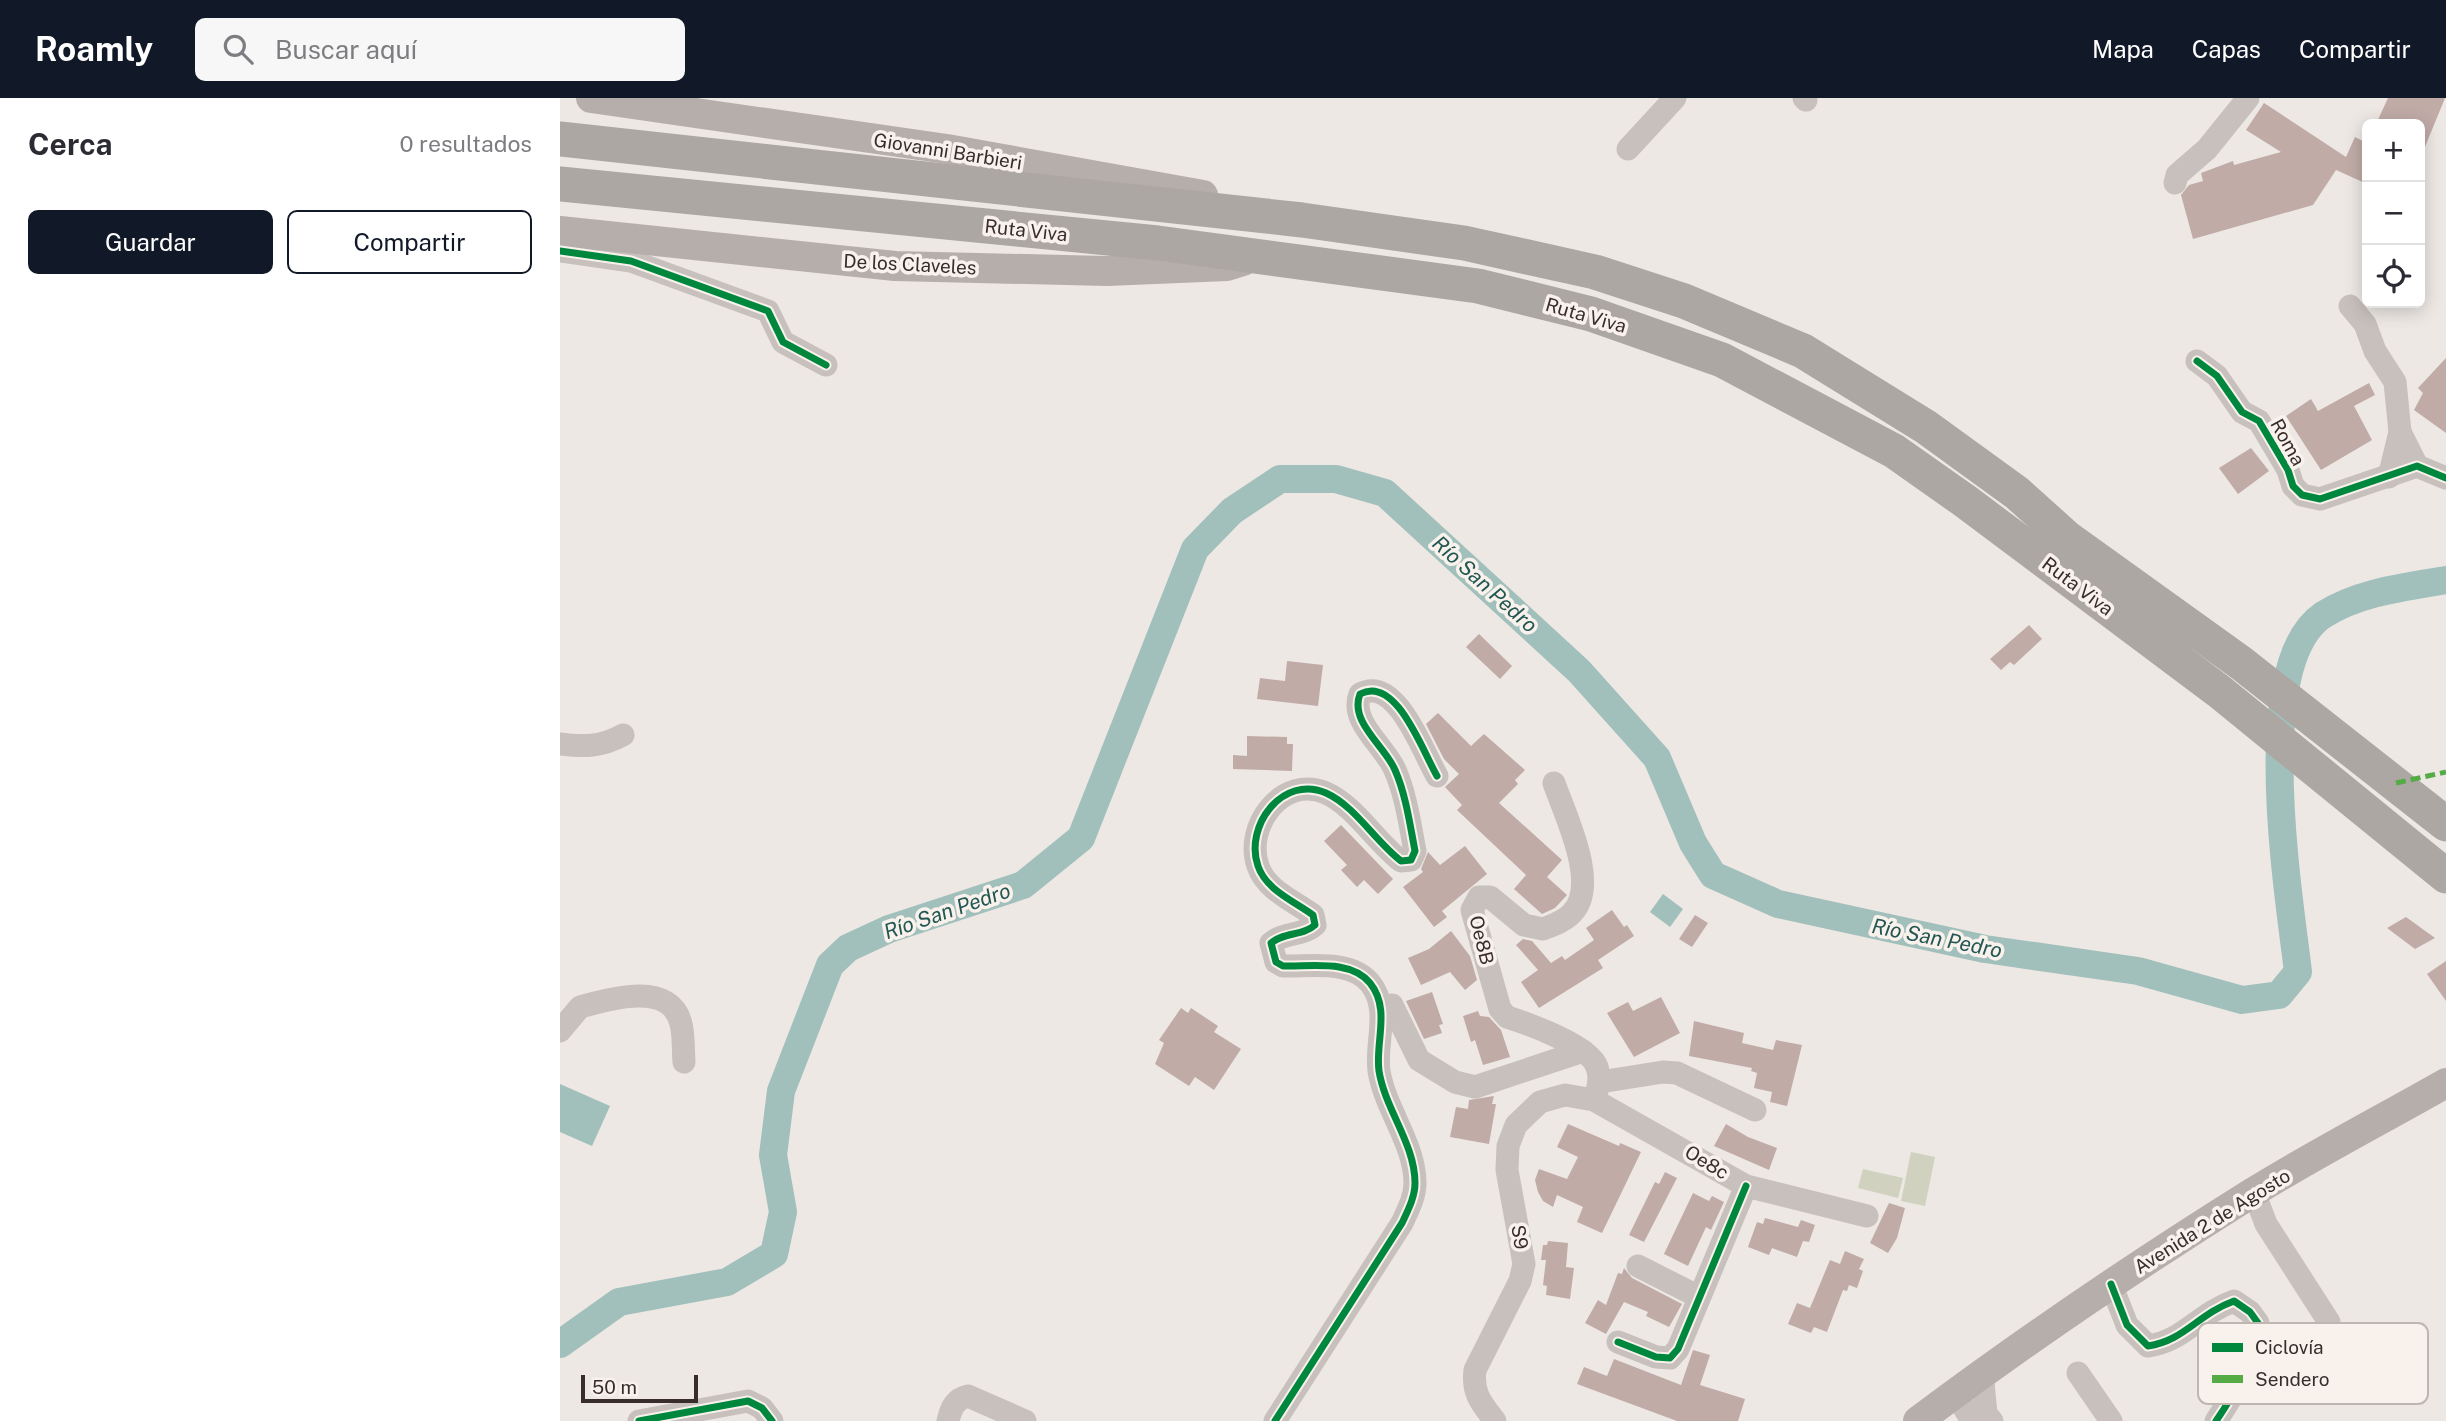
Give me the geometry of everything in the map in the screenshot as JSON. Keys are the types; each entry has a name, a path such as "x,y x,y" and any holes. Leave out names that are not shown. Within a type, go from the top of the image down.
{"highway":[{"name":"Ruta Viva","path":"560,139 1302,220 1464,243 1595,272 1684,301 1791,346 1926,427 2017,493 2067,538 2099,581 2220,692 2446,877"},
{"name":"Ruta Viva","path":"560,184 1158,243 1478,286 1591,314 1722,360 1894,451 2099,581 2241,663 2446,824"}],"main road":[{"name":"Giovanni Barbieri","path":"591,98 960,151 1186,191 1302,220"},
{"name":"De los Claveles","path":"560,231 895,266 1107,271 1227,266 1260,257"},
{"name":"Avenida 2 de Agosto","path":"1918,1421 1982,1372 2111,1284 2254,1192 2446,1083"}],"street":[{"path":"1628,149 1675,98"},
{"path":"2175,183 2177,175 2207,149 2248,98"},
{"path":"560,251 631,261 768,311 783,342 826,365"},
{"path":"2350,306 2365,324 2375,351 2395,382 2400,432 2389,477"},
{"name":"Roma","path":"2197,361 2217,376 2242,412 2259,421 2288,470 2293,486 2302,495 2320,499 2417,466"},
{"path":"2400,432 2417,466 2446,478"},
{"path":"1275,1421 1402,1223 1413,1200 1415,1183 1411,1160 1382,1084 1379,1059 1382,1022 1377,996 1370,983 1359,974 1337,967 1283,966 1276,962 1271,943 1280,936 1309,931 1315,925 1313,915 1284,897 1263,876 1257,864 1259,830 1275,800 1287,793 1317,790 1341,802 1401,861 1411,860 1415,851 1395,771 1360,719 1356,703 1360,694 1370,689 1384,691 1399,706 1437,776"},
{"path":"560,744 593,747 623,735"},
{"name":"Oe8B","path":"1554,783 1584,872 1583,889 1573,913 1543,929 1524,925 1490,897 1479,897 1472,910 1500,1009 1507,1017 1583,1051"},
{"path":"560,1031 580,1007 641,996 658,998 669,1004 681,1024 684,1062"},
{"path":"1392,1005 1419,1060 1455,1082 1475,1087 1583,1051 1597,1065 1597,1091 1663,1072 1677,1073 1755,1110"},
{"name":"Oe8c","path":"1597,1091 1746,1186 1867,1216"},
{"name":"S9","path":"1495,1421 1478,1399 1473,1386 1475,1370 1520,1281 1524,1264 1507,1170 1508,1146 1516,1125 1540,1102 1597,1091"},
{"path":"1618,1342 1656,1357 1670,1359 1678,1349 1746,1186"},
{"path":"2254,1192 2266,1224 2329,1321"},
{"path":"1638,1266 1699,1297"},
{"path":"2111,1284 2127,1325 2148,1346 2169,1343 2215,1308 2234,1301 2250,1312 2258,1323"},
{"path":"1982,1372 1986,1414 1992,1421"},
{"path":"2078,1373 2111,1421"},
{"path":"1955,1393 1972,1421"},
{"path":"948,1421 953,1405 960,1398 968,1396 1025,1421"},
{"path":"639,1421 748,1401 762,1408 772,1421"},
{"path":"2216,1421 2227,1404"}],"green space":[{"path":"1911,1152 1935,1157 1925,1206 1901,1201"},
{"path":"1863,1169 1903,1178 1898,1198 1858,1188"}],"water":[{"path":"1663,894 1683,909 1670,927 1650,912"},
{"path":"560,1084 610,1106 592,1146 560,1132"}],"building":[{"path":"2388,98 2445,98 2425,147 2425,119 2378,119"},
{"path":"2264,103 2346,157 2355,137 2362,140 2362,182 2336,170 2313,205 2193,239 2181,195 2189,185 2203,181 2201,173 2233,161 2234,165 2281,152 2246,130"},
{"path":"2446,358 2446,433 2414,410 2423,393 2418,388"},
{"path":"2369,383 2375,395 2354,406 2372,440 2321,470 2286,416 2311,399 2318,411"},
{"path":"2251,448 2269,471 2238,494 2219,468"},
{"path":"2029,625 2042,639 2014,665 2010,662 2001,670 1990,659"},
{"path":"1479,634 1512,666 1500,679 1466,647"},
{"path":"1287,661 1323,665 1318,706 1257,699 1260,678 1285,681"},
{"path":"1438,713 1471,746 1484,734 1525,770 1515,780 1518,784 1499,803 1562,860 1547,877 1567,895 1555,908 1542,914 1514,889 1526,875 1457,810 1462,805 1445,787 1459,774 1444,759 1426,724"},
{"path":"1247,736 1287,737 1287,744 1293,744 1292,771 1233,769 1233,755 1247,756"},
{"path":"1341,825 1393,879 1378,894 1364,880 1357,887 1341,870 1347,865 1324,841"},
{"path":"1465,846 1487,874 1442,911 1447,917 1434,927 1403,887 1423,872 1421,869 1428,852 1440,865"},
{"path":"1612,910 1634,936 1598,960 1603,968 1539,1008 1521,982 1538,970 1516,945 1523,939 1532,941 1551,963 1562,956 1565,960 1594,940 1586,928"},
{"path":"1695,915 1708,923 1692,947 1679,939"},
{"path":"2406,917 2435,938 2415,949 2387,928"},
{"path":"1451,931 1470,956 1477,980 1465,990 1450,972 1421,985 1408,958 1429,949"},
{"path":"2446,961 2446,1001 2427,974"},
{"path":"1432,992 1443,1024 1439,1025 1442,1033 1424,1039 1406,1001"},
{"path":"1661,997 1680,1033 1634,1057 1607,1013 1628,1002 1633,1011"},
{"path":"1181,1008 1188,1013 1191,1008 1218,1026 1214,1032 1241,1049 1214,1090 1195,1077 1189,1086 1155,1064 1164,1043 1159,1040"},
{"path":"1478,1011 1480,1016 1489,1017 1501,1030 1510,1057 1483,1065 1475,1040 1471,1042 1463,1016"},
{"path":"1694,1021 1744,1033 1742,1043 1773,1050 1776,1040 1802,1045 1787,1106 1770,1102 1772,1092 1754,1088 1757,1073 1751,1071 1752,1068 1689,1056"},
{"path":"1494,1096 1492,1104 1496,1104 1489,1144 1450,1137 1456,1107 1468,1109 1469,1100"},
{"path":"1568,1124 1619,1146 1620,1143 1641,1152 1602,1233 1577,1222 1583,1207 1557,1195 1553,1207 1543,1201 1538,1192 1535,1180 1539,1169 1567,1179 1578,1157 1557,1147"},
{"path":"1726,1124 1748,1137 1777,1148 1769,1170 1714,1146"},
{"path":"1665,1172 1677,1178 1644,1242 1629,1235 1655,1182 1659,1184"},
{"path":"1693,1193 1709,1201 1712,1196 1724,1202 1711,1230 1706,1227 1688,1266 1664,1254"},
{"path":"1889,1203 1905,1208 1897,1238 1888,1253 1870,1243"},
{"path":"1765,1218 1798,1227 1801,1220 1815,1225 1809,1242 1803,1241 1797,1257 1772,1248 1769,1255 1748,1247 1757,1222 1763,1224"},
{"path":"1548,1241 1568,1243 1566,1267 1574,1268 1570,1299 1546,1295 1547,1286 1543,1285 1546,1260 1541,1260 1543,1245 1547,1245"},
{"path":"1845,1251 1864,1259 1859,1269 1863,1271 1857,1288 1849,1285 1847,1291 1843,1290 1827,1332 1814,1327 1811,1333 1788,1324 1797,1303 1810,1308 1830,1260 1840,1264"},
{"path":"1624,1268 1632,1278 1682,1304 1669,1327 1646,1316 1648,1312 1624,1302 1606,1334 1585,1323 1598,1300 1606,1305 1618,1273 1622,1274"},
{"path":"1693,1350 1710,1355 1700,1385 1745,1399 1738,1421 1677,1421 1577,1384 1584,1367 1607,1376 1614,1359 1681,1385"}],"waterway":[{"name":"Río San Pedro","path":"560,1344 619,1302 727,1282 774,1254 783,1212 773,1155 781,1091 830,965 848,948 889,929 1023,885 1081,838 1195,549 1232,511 1280,479 1336,479 1385,493 1579,671 1657,758 1693,843 1713,875 1778,904 1985,949 2138,971 2242,1000 2279,995 2298,972 2283,838 2280,783 2281,729 2287,680 2301,641 2323,615 2337,607 2383,592 2446,580"}],"marked path":[{"path":"2396,783 2446,772"}],"cycle path":[{"path":"560,251 631,261 768,311 783,342 826,365"},
{"path":"2197,361 2217,376 2242,412 2259,421 2288,470 2293,486 2302,495 2320,499 2417,466 2446,478"},
{"path":"1275,1421 1402,1223 1415,1183 1410,1154 1387,1099 1379,1071 1381,1015 1376,993 1362,975 1352,970 1329,966 1283,966 1276,962 1271,943 1315,925 1313,915 1267,882 1258,866 1255,851 1257,835 1262,820 1282,797 1295,791 1310,789 1326,793 1346,806 1401,861 1411,860 1415,851 1402,790 1390,761 1359,714 1360,694 1373,691 1385,695 1396,705 1416,734 1437,776"},
{"path":"1618,1342 1656,1357 1670,1358 1678,1349 1746,1186"},
{"path":"2111,1284 2127,1325 2148,1346 2172,1339 2221,1306 2234,1301 2250,1312 2258,1323"},
{"path":"639,1421 748,1401 762,1408 772,1421"},
{"path":"2216,1421 2227,1404"}]}
